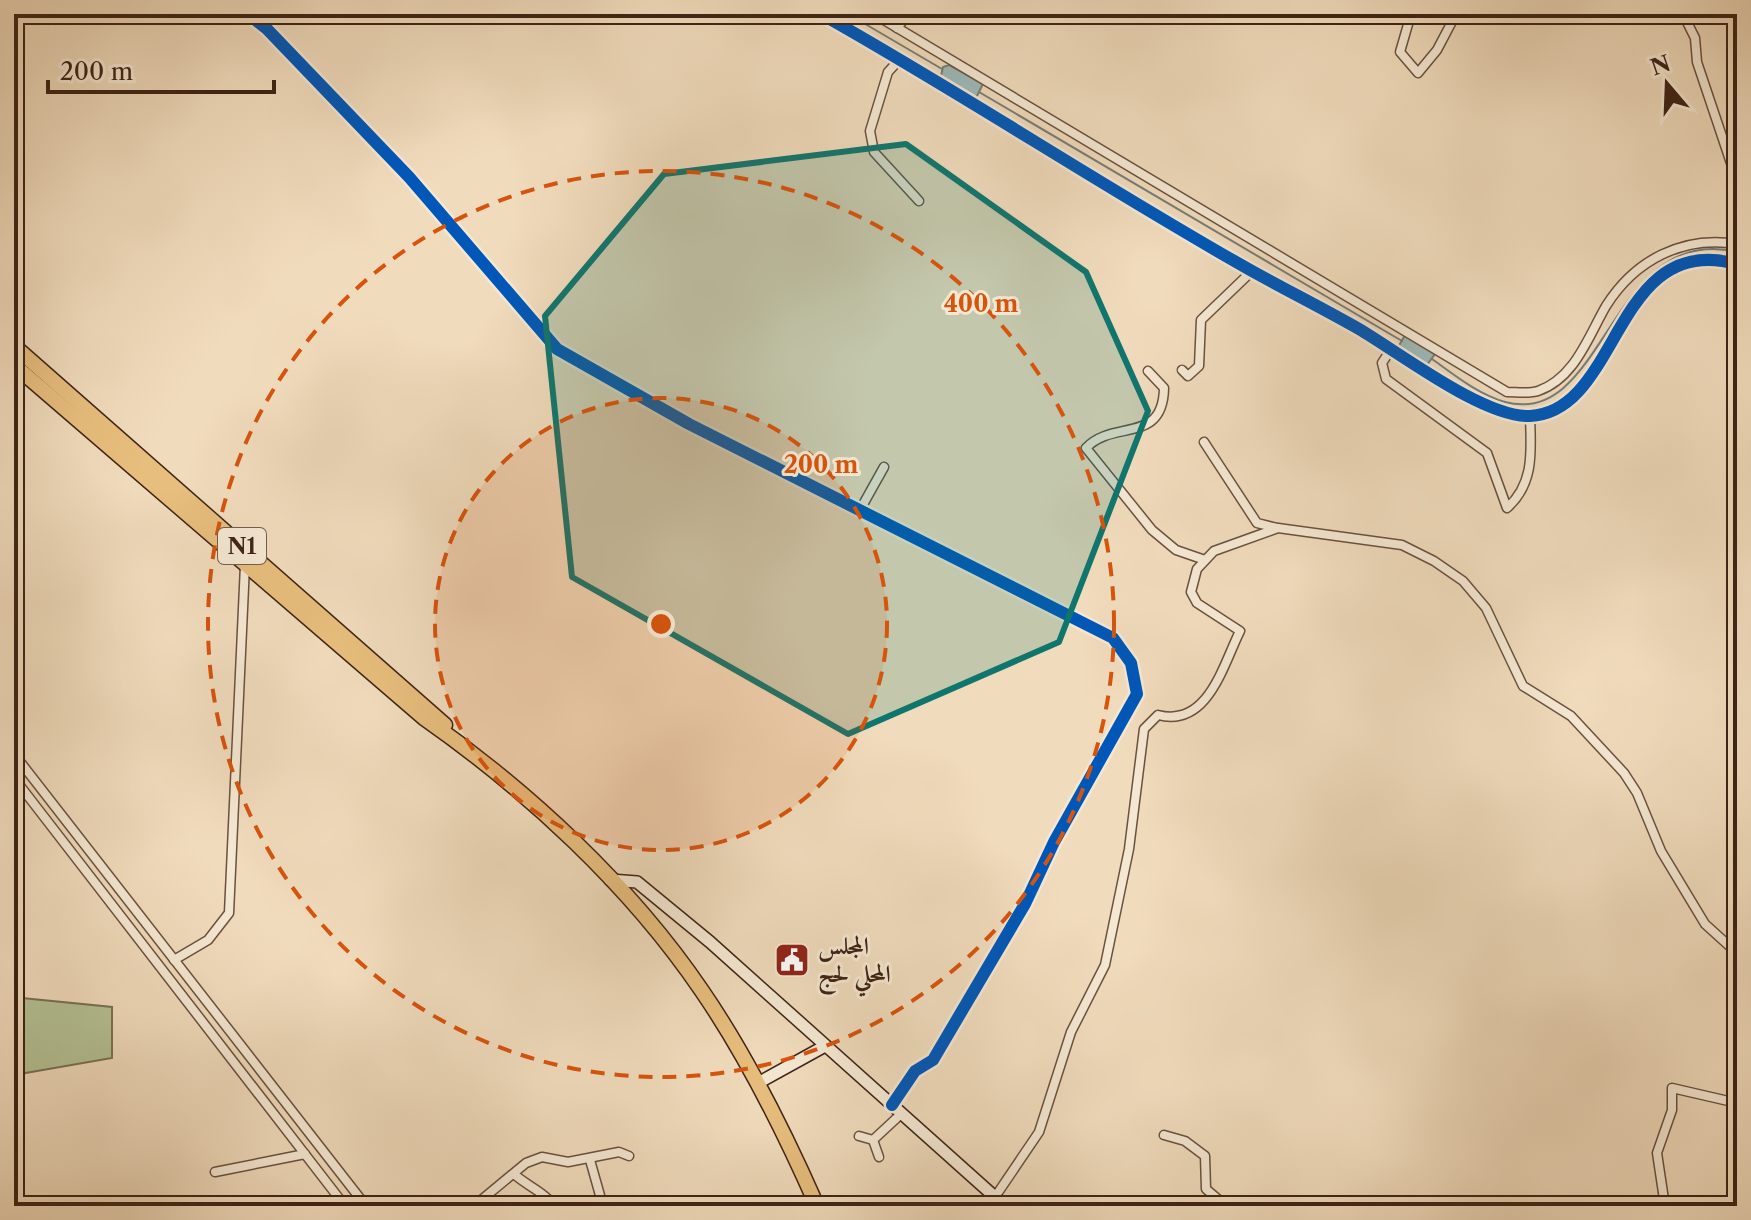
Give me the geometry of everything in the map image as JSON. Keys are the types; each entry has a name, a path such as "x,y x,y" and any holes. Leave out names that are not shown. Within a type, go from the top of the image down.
{"highway":[{"name":"N1","path":"14,346 431,710 610,880 702,991 758,1083 817,1206"},
{"name":"N1","path":"14,365 424,718 468,748"}],"main road":[{"path":"610,880 637,882 1005,1206"},
{"path":"758,1083 825,1046"}],"street":[{"path":"248,14 267,29 409,177 557,349 689,424 1113,638 1131,663 1137,694 1054,842 1025,904 933,1060 915,1071 892,1105"},
{"path":"821,14 1252,271 1391,349 1460,392 1504,412 1530,416 1563,404 1599,364 1651,283 1672,268 1716,258 1737,264"},
{"path":"874,14 1507,392 1536,392 1569,369 1624,282 1646,262 1690,243 1715,240 1737,244"},
{"path":"1411,14 1400,52 1418,73 1437,50 1456,14"},
{"path":"1683,14 1695,38 1697,62 1737,181"},
{"path":"897,28 906,15"},
{"path":"900,59 888,72 870,131 874,152 919,201"},
{"path":"1182,370 1188,376 1199,366 1201,320 1252,271"},
{"path":"1391,349 1382,363 1386,379 1487,453 1507,508 1525,485 1531,463 1530,416"},
{"path":"1148,371 1164,388 1163,405 1155,418 1143,427 1095,438 1086,448 1152,530 1176,550 1205,560"},
{"path":"1204,442 1257,523 1402,545 1463,581 1486,608 1523,686 1571,716 1624,773 1637,793 1661,851 1705,924 1737,953"},
{"path":"860,510 884,467"},
{"path":"995,1197 1039,1132 1071,1032 1105,965 1129,849 1144,729 1158,715 1186,715 1200,706 1213,689 1240,631 1197,603 1191,592 1197,569 1214,551 1278,528"},
{"path":"174,960 208,940 229,913 245,565"},
{"path":"14,754 366,1206"},
{"path":"14,778 345,1206"},
{"path":"1665,1206 1657,1153 1672,1110 1672,1088 1737,1103"},
{"path":"873,1140 901,1114"},
{"path":"1164,1135 1185,1141 1205,1156 1206,1189 1226,1206"},
{"path":"859,1136 873,1140"},
{"path":"873,1140 879,1157"},
{"path":"474,1206 526,1163 542,1157 568,1162 619,1152 629,1156"},
{"path":"215,1172 305,1154"},
{"path":"590,1160 603,1206"},
{"path":"514,1174 526,1185 543,1193 550,1206"}],"highlighted area":[{"path":"906,144 1086,272 1148,411 1059,642 848,734 572,577 545,316 664,174"}],"green space":[{"path":"22,998 112,1007 112,1058 14,1075 14,1039"}],"water":[{"path":"949,65 983,84 975,100 957,86 940,80 943,67"},
{"path":"1405,335 1435,354 1427,365 1397,349"}],"waterway":[{"path":"855,18 942,69"},
{"path":"979,92 1402,341"},
{"path":"1432,359 1495,399 1539,402 1566,386 1634,293 1661,267 1694,251 1737,252"}],"cycle path":[{"path":"248,14 267,29 409,177 557,349 689,424 1113,638 1131,663 1137,694 1054,842 1025,904 933,1060 915,1071 892,1105"},
{"path":"821,14 1198,240 1359,329 1466,396 1511,414 1530,416 1560,407 1583,386 1641,296 1665,273 1696,261 1737,264"}],"place":[{"name":"المجلس المحلي لحج","path":"792,960"}]}
